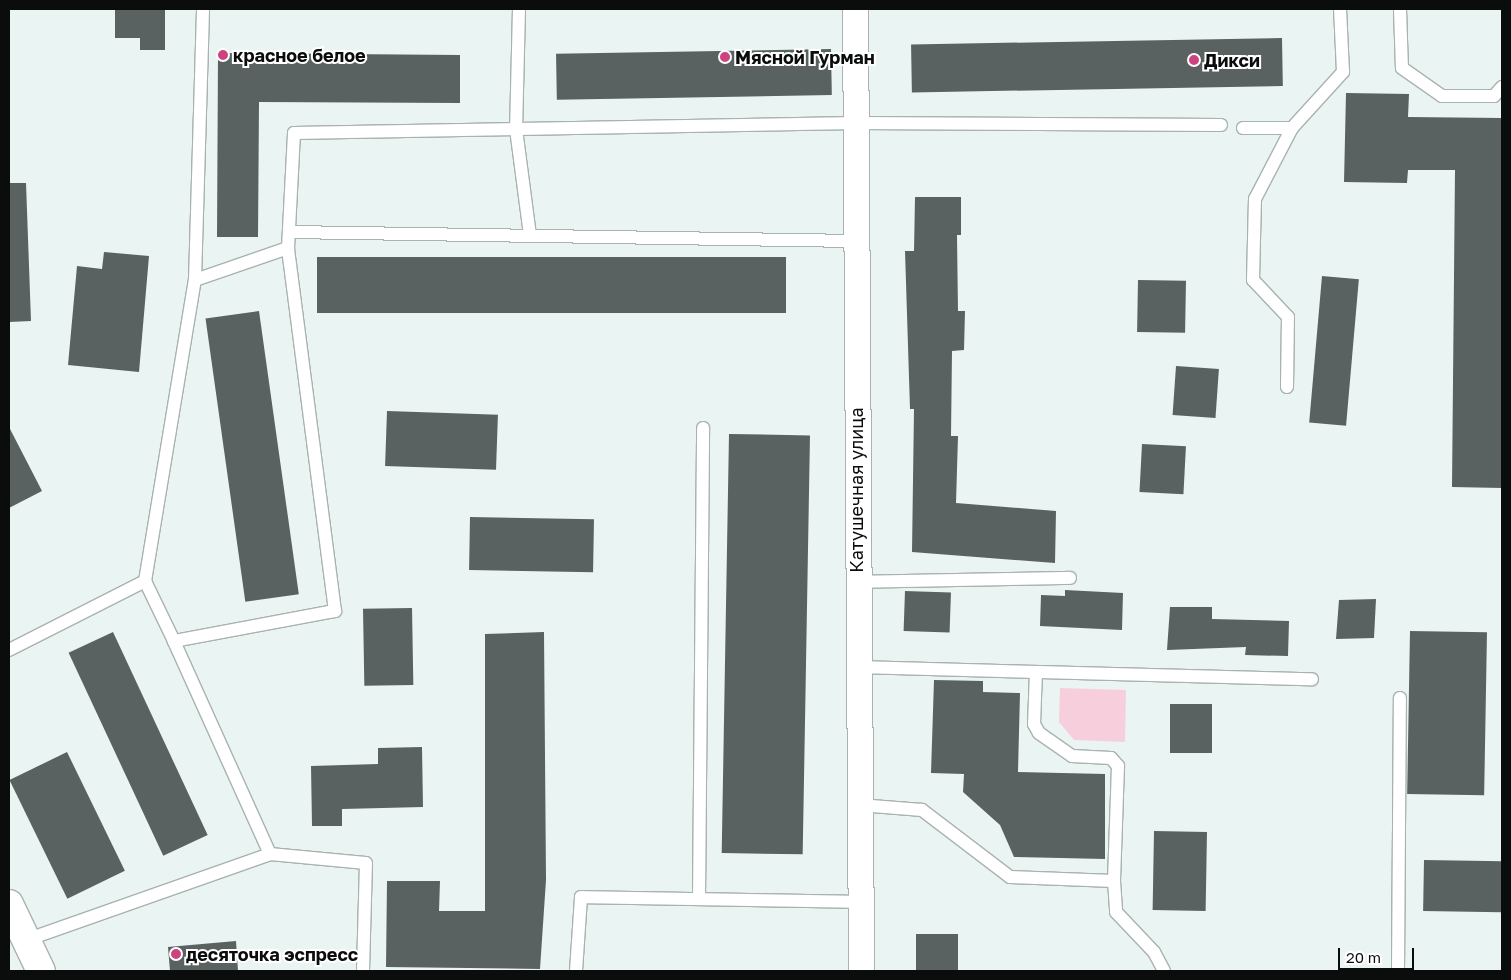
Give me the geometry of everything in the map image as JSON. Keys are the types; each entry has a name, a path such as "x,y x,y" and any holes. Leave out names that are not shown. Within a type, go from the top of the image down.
{"main road":[{"path":"9,904 41,971"}],"street":[{"name":"Катушечная улица","path":"855,9 858,241 856,582 861,971"}],"lane":[{"path":"203,9 195,280 145,581 174,640 270,854"},
{"path":"519,9 516,129 530,236"},
{"path":"1287,387 1288,317 1253,280 1255,199 1292,128 1342,72 1340,9"},
{"path":"1400,9 1402,68 1442,96 1494,96 1502,87"},
{"path":"174,640 335,611 288,248 294,133 857,124 1221,125"},
{"path":"1243,128 1292,128"},
{"path":"289,232 858,241"},
{"path":"195,280 288,248"},
{"path":"699,899 703,428"},
{"path":"856,582 1070,578"},
{"path":"9,650 145,581"},
{"path":"858,667 1312,679"},
{"path":"1036,672 1034,724 1040,733 1072,756 1116,760 1114,881 1116,912 1154,952 1164,971"},
{"path":"1398,971 1400,698"},
{"path":"859,805 922,810 1010,877 1114,881"},
{"path":"26,940 270,854 366,863 362,971"},
{"path":"576,971 581,897 860,902"}],"shaded area":[{"path":"1060,688 1126,690 1125,742 1074,740 1059,722"}],"building":[{"path":"115,9 165,9 165,50 140,50 140,38 115,38"},
{"path":"1282,38 1283,86 912,92 911,44"},
{"path":"831,49 832,95 557,100 556,54"},
{"path":"218,53 460,55 460,103 259,102 258,237 217,237"},
{"path":"1346,93 1409,94 1408,117 1502,118 1502,488 1452,487 1455,170 1408,170 1407,183 1344,182"},
{"path":"9,183 26,183 31,321 9,322"},
{"path":"915,197 961,197 961,235 957,235 958,311 965,311 964,350 952,351 951,436 958,436 956,503 1056,511 1055,563 912,552 914,409 910,409 905,251 914,251"},
{"path":"104,252 149,256 139,372 68,365 77,266 102,269"},
{"path":"317,257 786,257 786,313 317,313"},
{"path":"1322,276 1359,279 1346,426 1309,422"},
{"path":"1138,280 1186,281 1185,333 1137,332"},
{"path":"259,311 299,594 245,602 206,319"},
{"path":"1176,366 1219,369 1215,418 1173,415"},
{"path":"387,411 498,415 496,470 385,466"},
{"path":"9,427 42,491 9,508"},
{"path":"729,434 810,435 803,854 722,853"},
{"path":"1142,444 1186,446 1183,494 1139,492"},
{"path":"470,517 594,519 593,572 469,570"},
{"path":"1065,590 1123,593 1122,630 1040,626 1041,595 1065,596"},
{"path":"905,591 951,593 950,633 904,631"},
{"path":"1376,599 1374,638 1336,639 1339,600"},
{"path":"1170,607 1212,607 1212,619 1289,621 1288,656 1245,655 1246,647 1167,650"},
{"path":"412,608 413,685 364,686 363,609"},
{"path":"1410,631 1487,632 1484,795 1407,794"},
{"path":"113,632 208,835 163,856 69,653"},
{"path":"544,632 546,880 540,969 386,967 387,881 440,881 439,911 485,911 485,634"},
{"path":"934,680 983,681 983,692 1020,693 1018,772 1105,774 1105,859 1014,857 1000,825 963,792 964,774 931,773"},
{"path":"1170,704 1212,704 1212,753 1170,753"},
{"path":"422,747 423,807 342,809 342,826 312,826 311,766 378,764 378,748"},
{"path":"67,752 125,871 67,899 9,780"},
{"path":"1154,831 1207,832 1206,911 1153,910"},
{"path":"1424,860 1502,861 1501,912 1423,911"},
{"path":"916,934 958,934 958,971 916,971"},
{"path":"236,941 238,971 170,971 168,947"}],"place":[{"name":"красное белое","path":"223,55"},
{"name":"Мясной Гурман","path":"725,57"},
{"name":"Дикси","path":"1194,60"},
{"name":"десяточка эспресс","path":"176,954"}]}
